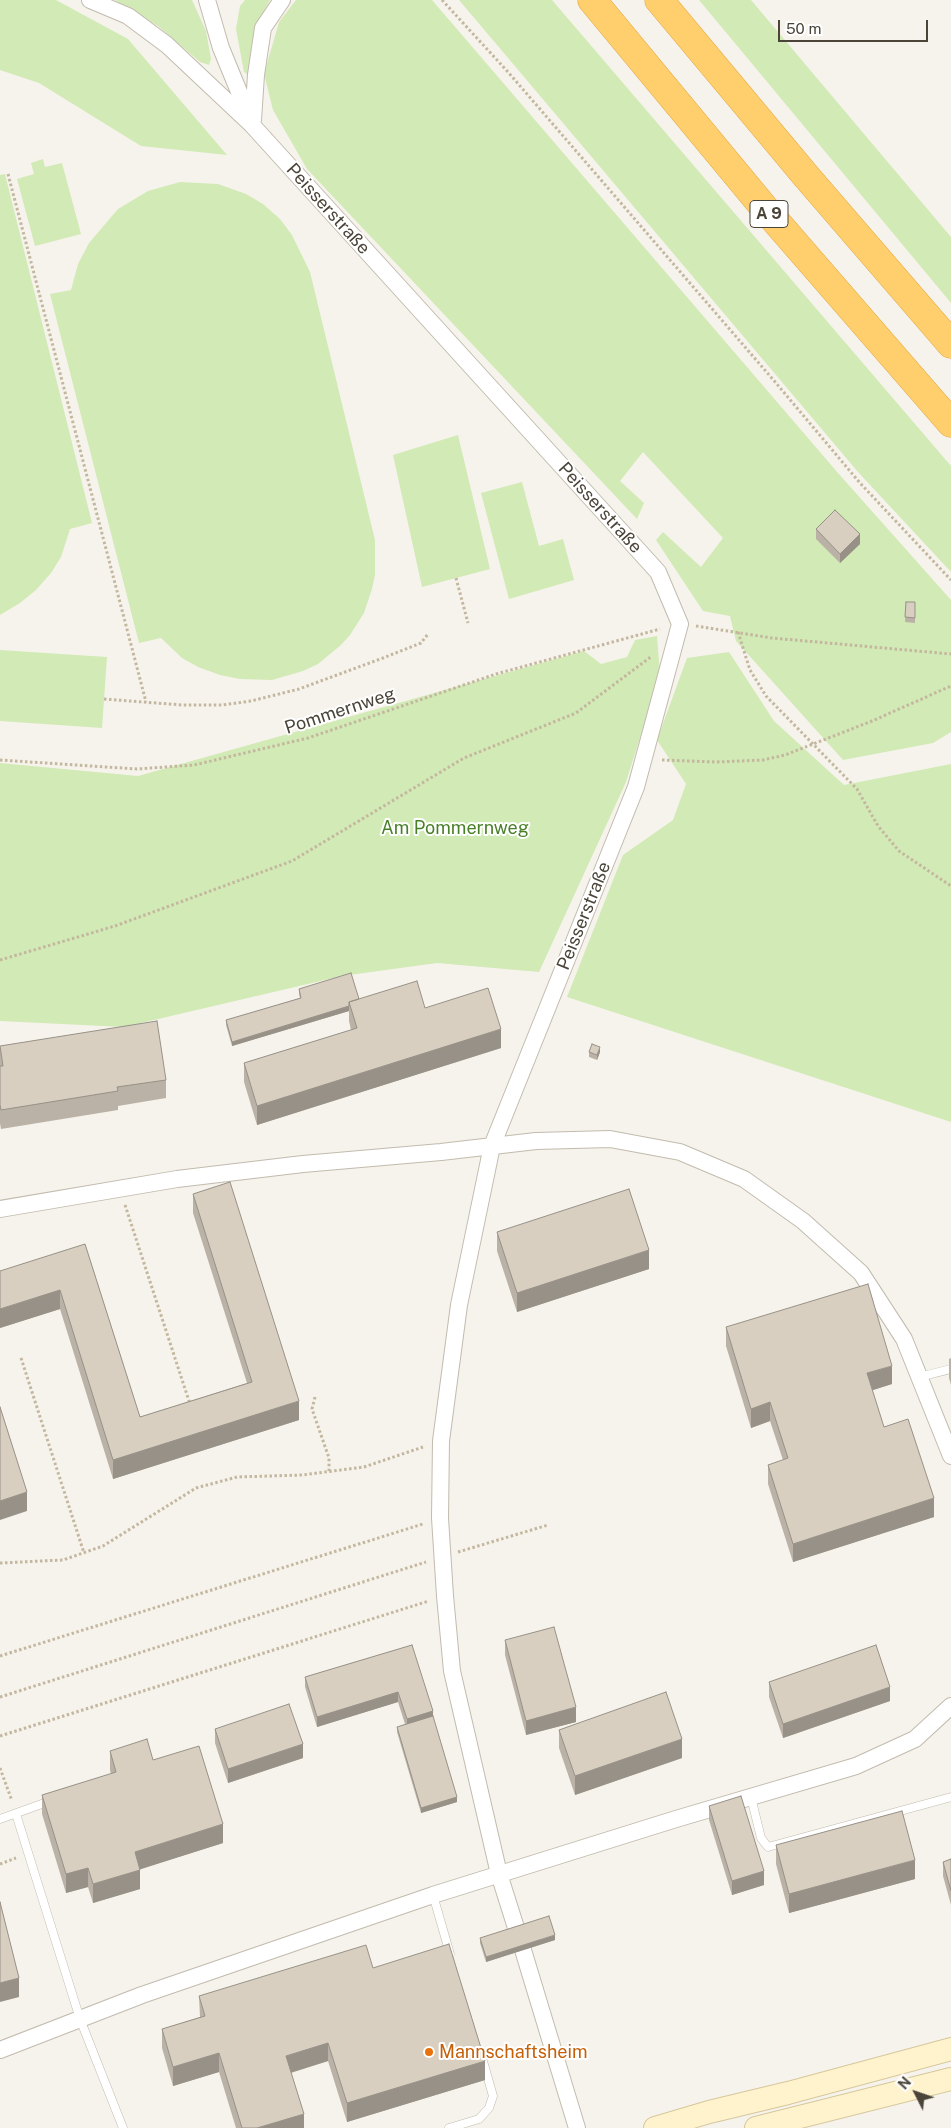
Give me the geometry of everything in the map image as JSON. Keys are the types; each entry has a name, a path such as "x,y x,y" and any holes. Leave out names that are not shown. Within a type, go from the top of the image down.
{"highway":[{"name":"A 9","path":"592,0 766,210 951,423"},
{"path":"659,0 812,183 951,344"}],"main road":[{"path":"655,2128 709,2112 788,2093 951,2049"},
{"path":"756,2128 951,2080"}],"street":[{"name":"Peisserstraße","path":"90,0 128,16 167,46 252,125 658,572 679,630 636,787 492,1146 460,1305 440,1441 442,1557 452,1671 499,1874 517,1931"},
{"name":"Peisserstraße","path":"207,0 221,48 252,125"},
{"path":"252,125 256,75 263,28 282,0"},
{"path":"0,1209 178,1179 303,1164 441,1152 536,1141 610,1139 680,1152 744,1179 803,1221 860,1272 904,1338 951,1456"},
{"path":"0,2050 142,1996 433,1895 856,1766 915,1739 951,1706"},
{"path":"523,1950 576,2128"}],"lane":[{"path":"919,1377 951,1369"},
{"path":"0,1819 61,1797"},
{"path":"751,1797 761,1838 768,1847 951,1797"},
{"path":"16,1814 80,2019 123,2128"},
{"path":"433,1895 453,1962"},
{"path":"448,2128 479,2118 489,2108 493,2096 479,2048"}],"path":[{"path":"442,0 521,87 776,382 860,483 951,580"},
{"path":"8,174 146,702"},
{"path":"456,578 468,623"},
{"path":"0,960 115,926 292,861 464,758 576,713 679,630 738,632 772,638 951,654"},
{"name":"Pommernweg","path":"0,760 138,769 194,765 308,738 496,674 679,630"},
{"path":"738,632 750,670 766,696 857,789 878,826 898,851 951,886"},
{"path":"104,699 222,705 251,701 299,689 383,658 421,643 428,634"},
{"path":"644,759 716,762 763,760 785,756 896,711 951,686"},
{"path":"120,1189 192,1409"},
{"path":"21,1358 84,1553"},
{"path":"315,1397 312,1409 329,1458 329,1471"},
{"path":"0,1563 63,1560 103,1546 196,1488 237,1477 302,1475 364,1467 440,1441"},
{"path":"0,1656 440,1518"},
{"path":"0,1697 548,1525"},
{"path":"0,1736 445,1596"},
{"path":"0,1768 16,1814"}],"green space":[{"path":"0,0 56,0 128,39 227,155 141,146 39,83 0,70"},
{"path":"115,0 192,0 206,31 211,59 209,65 200,62 158,26"},
{"path":"245,0 270,0 252,42 249,75 244,72 236,29 240,6"},
{"path":"296,0 432,0 838,473 951,600 951,732 933,743 843,760 736,641 730,616 703,611 656,540 663,532 701,567 723,538 643,452 620,481 644,503 637,519 307,169 273,110 264,74 279,22"},
{"path":"459,0 552,0 951,466 951,572 858,472"},
{"path":"699,0 751,0 951,237 951,303"},
{"path":"43,159 45,167 62,163 81,234 35,246 17,179 34,174 31,163"},
{"path":"5,174 92,523 70,529 61,557 51,573 36,590 20,603 0,615 0,175"},
{"path":"180,182 218,184 246,194 263,204 280,219 292,235 310,272 375,540 375,575 372,589 364,613 350,635 318,664 303,671 272,680 240,679 220,675 198,667 182,658 161,638 139,643 50,294 71,290 78,264 89,243 118,209 148,191"},
{"path":"458,435 490,569 422,587 393,455"},
{"path":"522,482 539,546 563,539 574,580 509,599 481,493"},
{"name":"Am Pommernweg","path":"657,636 660,674 626,782 539,972 437,963 342,976 124,1027 0,1021 0,763 138,776 584,651 601,664 627,657 635,640"},
{"path":"0,650 107,657 102,728 0,721"},
{"path":"729,652 774,721 844,785 951,764 951,1122 567,997 623,855 673,820 686,784 657,740 687,658"}],"building":[{"path":"835,510 860,534 840,554 816,529"},
{"path":"906,602 915,602 915,618 905,617"},
{"path":"351,973 359,999 349,1002 349,1006 232,1042 226,1020 301,998 299,989"},
{"path":"417,981 425,1008 488,988 501,1029 257,1106 244,1063 357,1028 349,1002"},
{"path":"157,1021 166,1080 117,1087 118,1091 1,1110 0,1066 3,1066 0,1046"},
{"path":"592,1044 600,1047 597,1055 589,1052"},
{"path":"230,1182 299,1401 113,1460 60,1290 0,1309 0,1271 85,1244 140,1417 252,1382 193,1194"},
{"path":"629,1189 649,1250 517,1293 497,1232"},
{"path":"868,1284 892,1366 867,1373 884,1427 908,1419 934,1498 793,1544 768,1465 788,1458 770,1402 751,1409 726,1327"},
{"path":"0,1407 27,1492 0,1501"},
{"path":"554,1627 576,1707 526,1721 505,1640"},
{"path":"412,1645 433,1711 407,1719 398,1692 317,1717 305,1677"},
{"path":"876,1645 890,1687 783,1724 769,1682"},
{"path":"666,1692 682,1739 575,1776 559,1730"},
{"path":"289,1704 303,1744 228,1769 215,1729"},
{"path":"433,1716 457,1797 421,1808 397,1727"},
{"path":"147,1739 153,1760 199,1746 223,1824 135,1852 140,1870 93,1884 88,1868 66,1874 42,1795 116,1772 110,1751"},
{"path":"741,1796 764,1871 732,1881 709,1806"},
{"path":"902,1811 915,1860 789,1894 776,1845"},
{"path":"951,1859 951,1891 943,1862"},
{"path":"0,1902 19,1978 0,1983"},
{"path":"549,1916 555,1935 486,1957 480,1938"},
{"path":"449,1944 485,2061 347,2103 328,2043 286,2056 304,2114 257,2128 242,2128 219,2053 173,2067 162,2029 205,2016 199,1996 366,1945 373,1968"}],"place":[{"name":"Mannschaftsheim","path":"429,2052"}]}
